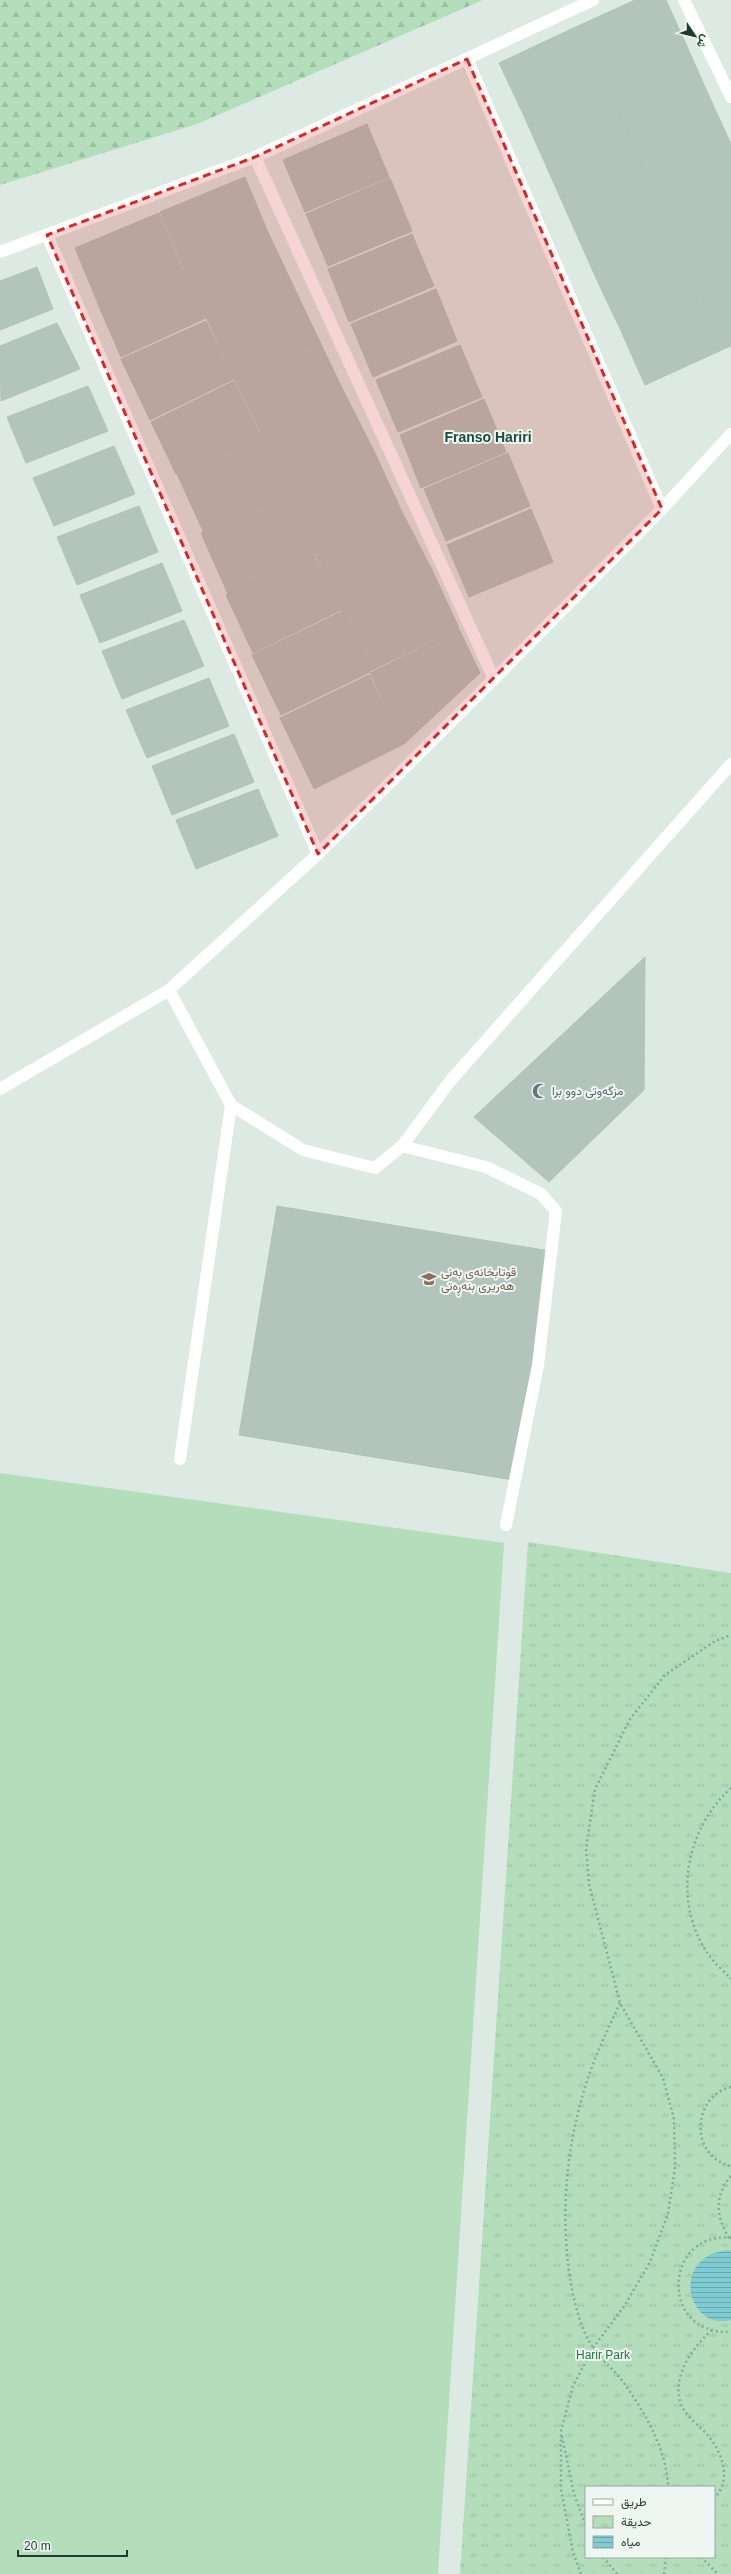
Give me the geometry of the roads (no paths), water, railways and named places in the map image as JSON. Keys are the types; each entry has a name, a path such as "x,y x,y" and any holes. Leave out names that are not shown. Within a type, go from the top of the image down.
{"street":[{"path":"0,252 255,157 593,0"},
{"path":"684,0 731,97"},
{"path":"468,59 662,509"},
{"path":"255,157 494,679"},
{"path":"47,235 318,854"},
{"path":"0,1089 169,990 318,854 662,509 731,434"},
{"path":"169,990 231,1105 303,1150 375,1168 402,1146 451,1080 731,764"},
{"path":"180,1459 231,1105"},
{"path":"402,1146 486,1167 541,1194 556,1211 538,1365 506,1525"}],"water":[{"path":"728,2250 731,2251 731,2320 716,2321 704,2315 695,2305 691,2292 691,2278 697,2265 709,2255"}],"place":[{"name":"مزگەوتی دوو برا","path":"540,1091"},
{"name":"قوتابخانەی بەنی هەریری بنەڕەتی","path":"429,1279"}],"district":[{"name":"Franso Hariri","path":"488,437"}],"park label":[{"name":"Harir Park","path":"603,2355"}]}
